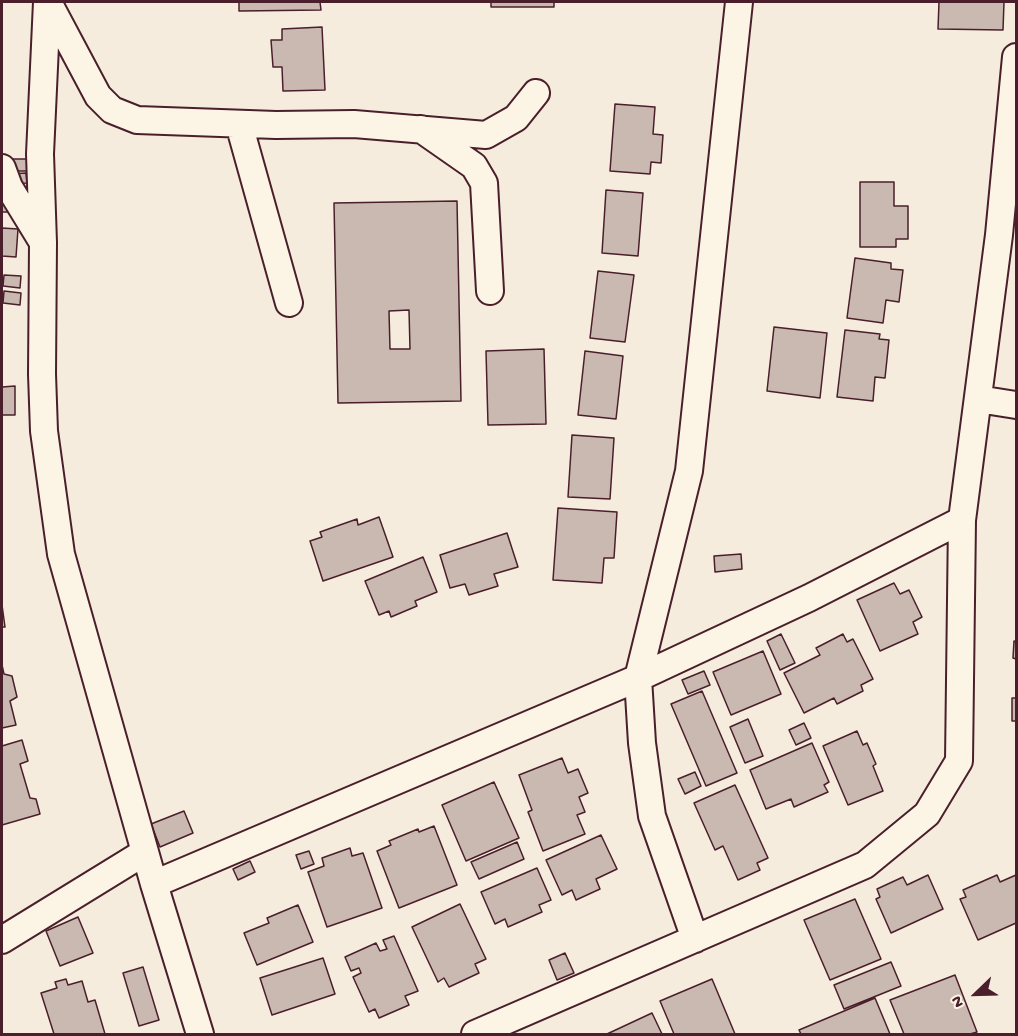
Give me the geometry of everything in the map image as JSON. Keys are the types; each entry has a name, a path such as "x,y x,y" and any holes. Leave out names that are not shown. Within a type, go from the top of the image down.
{"street":[{"path":"47,2 98,96 112,110 137,120 239,124 354,123 486,135 516,118 536,93"},
{"path":"47,2 40,154 43,243 42,374 44,431 61,554 154,884 200,1035"},
{"path":"695,939 652,816 642,743 638,678 689,471 739,2"},
{"path":"476,1035 865,865 927,814 959,761 962,520 999,235 1017,57"},
{"path":"239,124 289,303"},
{"path":"421,129 474,166 484,183 490,291"},
{"path":"2,168 9,187 43,243"},
{"path":"978,399 1017,405"},
{"path":"154,884 638,678 809,598 962,520"},
{"path":"2,940 145,852"}],"building":[{"path":"239,2 320,2 321,10 239,11"},
{"path":"491,2 554,2 554,7 491,7"},
{"path":"939,2 1004,2 1003,30 938,29"},
{"path":"322,27 325,90 283,91 282,67 273,67 271,40 282,40 282,29"},
{"path":"615,104 655,107 653,134 663,135 661,163 651,162 650,174 610,171"},
{"path":"9,159 27,159 27,171 9,171"},
{"path":"26,173 27,183 10,184 9,174"},
{"path":"860,182 894,182 894,206 908,206 908,239 896,239 896,247 860,247"},
{"path":"606,190 643,193 638,256 602,253"},
{"path":"457,201 461,401 338,403 334,203","holes":["409,310 410,349 390,349 389,311"]},
{"path":"2,202 11,202 12,212 2,212"},
{"path":"2,228 18,229 16,257 2,256"},
{"path":"855,258 891,263 891,269 903,270 899,302 886,300 883,323 847,318"},
{"path":"598,271 634,275 625,342 590,338"},
{"path":"4,275 21,276 20,288 3,286"},
{"path":"4,291 21,293 20,305 3,303"},
{"path":"774,327 827,333 820,398 767,391"},
{"path":"845,330 880,334 879,339 889,340 885,378 875,377 873,401 837,397"},
{"path":"544,349 546,424 488,425 486,351"},
{"path":"585,351 623,356 616,419 578,415"},
{"path":"15,386 15,415 2,415 2,387"},
{"path":"572,435 614,438 610,499 568,497"},
{"path":"558,508 617,512 614,558 604,558 602,583 553,580"},
{"path":"379,517 393,557 323,581 310,541 322,537 320,532 357,519 358,525"},
{"path":"507,533 518,567 494,574 498,586 469,595 465,584 450,588 440,555"},
{"path":"741,554 742,569 715,572 714,556"},
{"path":"423,557 437,592 415,601 417,606 391,617 389,611 379,615 365,581"},
{"path":"894,583 900,594 909,590 922,617 913,622 918,634 880,651 857,600"},
{"path":"2,605 5,627 2,627"},
{"path":"781,634 795,663 780,670 767,641"},
{"path":"843,634 847,642 853,639 873,679 861,685 863,691 837,704 834,698 804,713 784,673 820,655 816,648"},
{"path":"1014,641 1016,642 1016,659 1013,658"},
{"path":"763,651 781,694 731,715 713,672"},
{"path":"2,665 4,674 12,676 17,697 10,701 16,725 2,728"},
{"path":"704,671 710,685 688,694 682,680"},
{"path":"702,691 737,773 706,786 671,704"},
{"path":"1012,698 1016,698 1016,721 1012,721"},
{"path":"748,719 763,756 745,763 730,727"},
{"path":"804,723 811,738 796,745 789,730"},
{"path":"857,731 863,745 867,743 876,764 873,766 883,791 848,805 823,746"},
{"path":"22,740 28,761 20,764 30,798 36,799 40,814 2,825 2,746"},
{"path":"812,743 829,782 824,785 828,792 794,807 791,799 766,809 750,770"},
{"path":"562,758 568,773 578,769 588,793 579,797 585,812 577,815 585,834 543,851 528,812 532,810 519,775"},
{"path":"695,772 701,786 685,794 678,779"},
{"path":"494,782 519,838 466,861 442,805"},
{"path":"735,785 768,858 757,863 760,870 738,880 723,846 715,850 694,803"},
{"path":"184,811 193,833 160,847 151,824"},
{"path":"434,826 457,885 399,908 377,851 391,845 389,841 418,829 419,832"},
{"path":"601,835 617,869 596,879 600,889 576,900 572,890 562,895 546,860"},
{"path":"517,842 524,859 479,879 471,862"},
{"path":"350,848 352,856 363,853 382,908 327,927 308,872 324,866 322,858"},
{"path":"309,851 314,864 301,869 296,855"},
{"path":"250,861 255,872 238,880 233,869"},
{"path":"537,868 551,900 539,905 542,912 508,927 505,919 495,924 481,892"},
{"path":"928,875 943,909 891,933 876,899 880,897 877,889 903,877 907,885"},
{"path":"997,875 1000,882 1016,875 1016,923 978,940 960,899 966,897 963,890"},
{"path":"855,899 881,959 830,980 804,920"},
{"path":"460,904 486,959 475,964 479,973 449,987 444,978 438,982 412,927"},
{"path":"298,905 313,942 257,965 244,933 269,923 267,918"},
{"path":"78,917 93,953 60,966 46,931"},
{"path":"394,936 418,991 405,996 409,1005 379,1018 375,1009 369,1012 353,977 361,973 359,968 351,971 345,957 376,943 380,951 387,949 383,940"},
{"path":"565,953 574,973 557,980 549,960"},
{"path":"323,958 335,994 272,1015 260,978"},
{"path":"891,962 901,986 844,1009 834,985"},
{"path":"143,967 159,1020 139,1026 123,973"},
{"path":"955,975 977,1032 970,1034 904,1034 890,1000"},
{"path":"66,979 68,985 82,981 88,1002 95,1000 105,1034 54,1034 41,993 57,988 55,982"},
{"path":"712,979 735,1034 674,1034 660,1001"},
{"path":"875,998 890,1034 801,1034 799,1030"},
{"path":"652,1013 662,1034 607,1034"}]}
